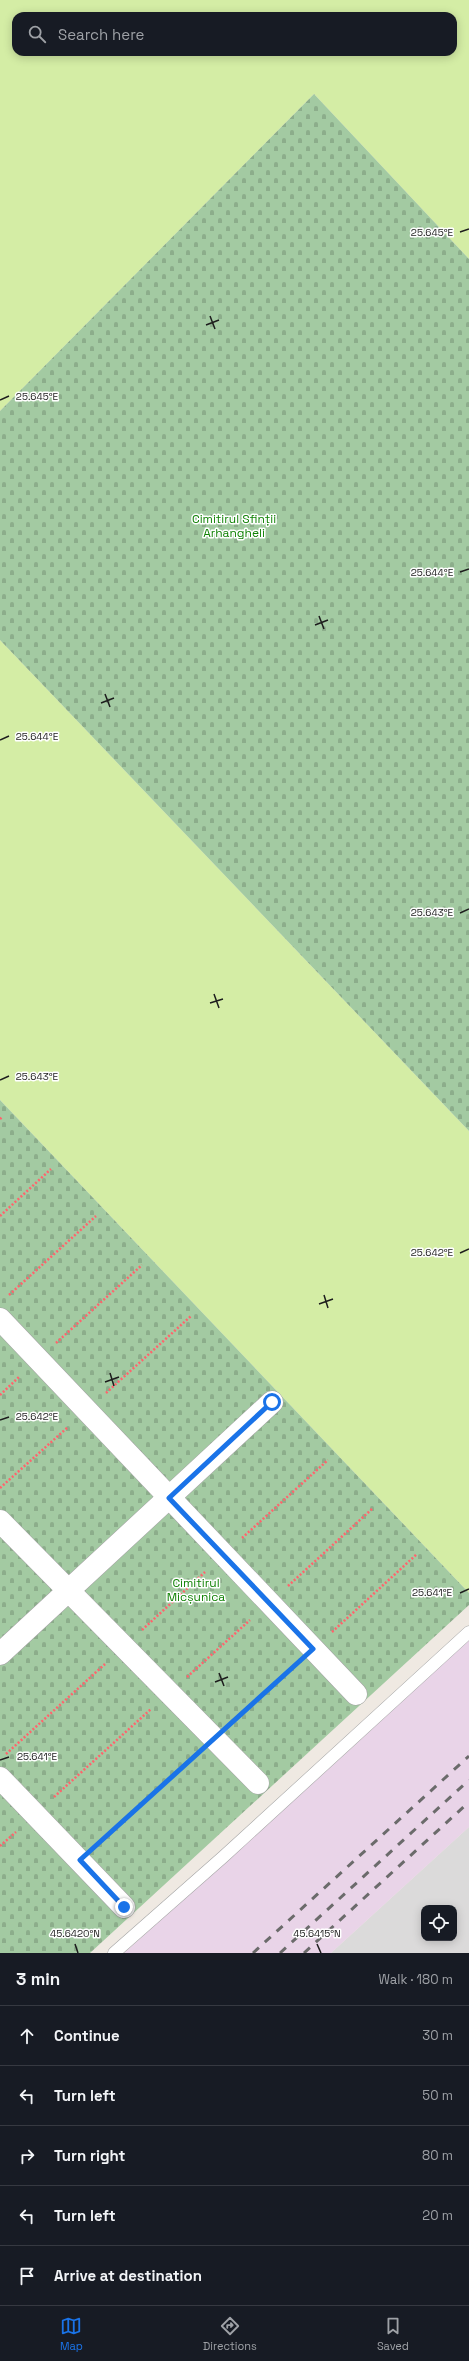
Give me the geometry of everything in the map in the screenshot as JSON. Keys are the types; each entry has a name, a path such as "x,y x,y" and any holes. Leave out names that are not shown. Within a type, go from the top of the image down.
{"street":[{"path":"0,1319 356,1694"},
{"path":"0,1654 272,1402"},
{"path":"0,1521 258,1783"},
{"path":"0,1778 124,1907"}],"lane":[{"path":"114,1953 223,1857 469,1632"}],"path":[{"path":"0,1216 51,1169"},
{"path":"6,1298 96,1216"},
{"path":"0,1395 142,1264"},
{"path":"0,1759 328,1460"},
{"path":"80,1860 417,1554"}],"shaded area":[{"path":"469,1638 469,1827 331,1953 124,1953 356,1744"},
{"path":"469,1827 469,1953 331,1953"}],"green space":[{"path":"0,0 469,0 469,259 314,94 0,411"},
{"name":"Cimitirul Sfinții Arhangheli","path":"314,94 469,259 469,1131 0,640 0,411"},
{"path":"0,640 469,1131 469,1593 0,1100"},
{"name":"Cimitirul Micșunica","path":"0,1100 469,1593 469,1605 90,1953 0,1953"}],"railway":[{"path":"253,1953 469,1756"},
{"path":"280,1953 469,1780"},
{"path":"304,1953 469,1802"}],"route":[{"path":"124,1907 80,1860 313,1649 169,1498 272,1402"}]}
